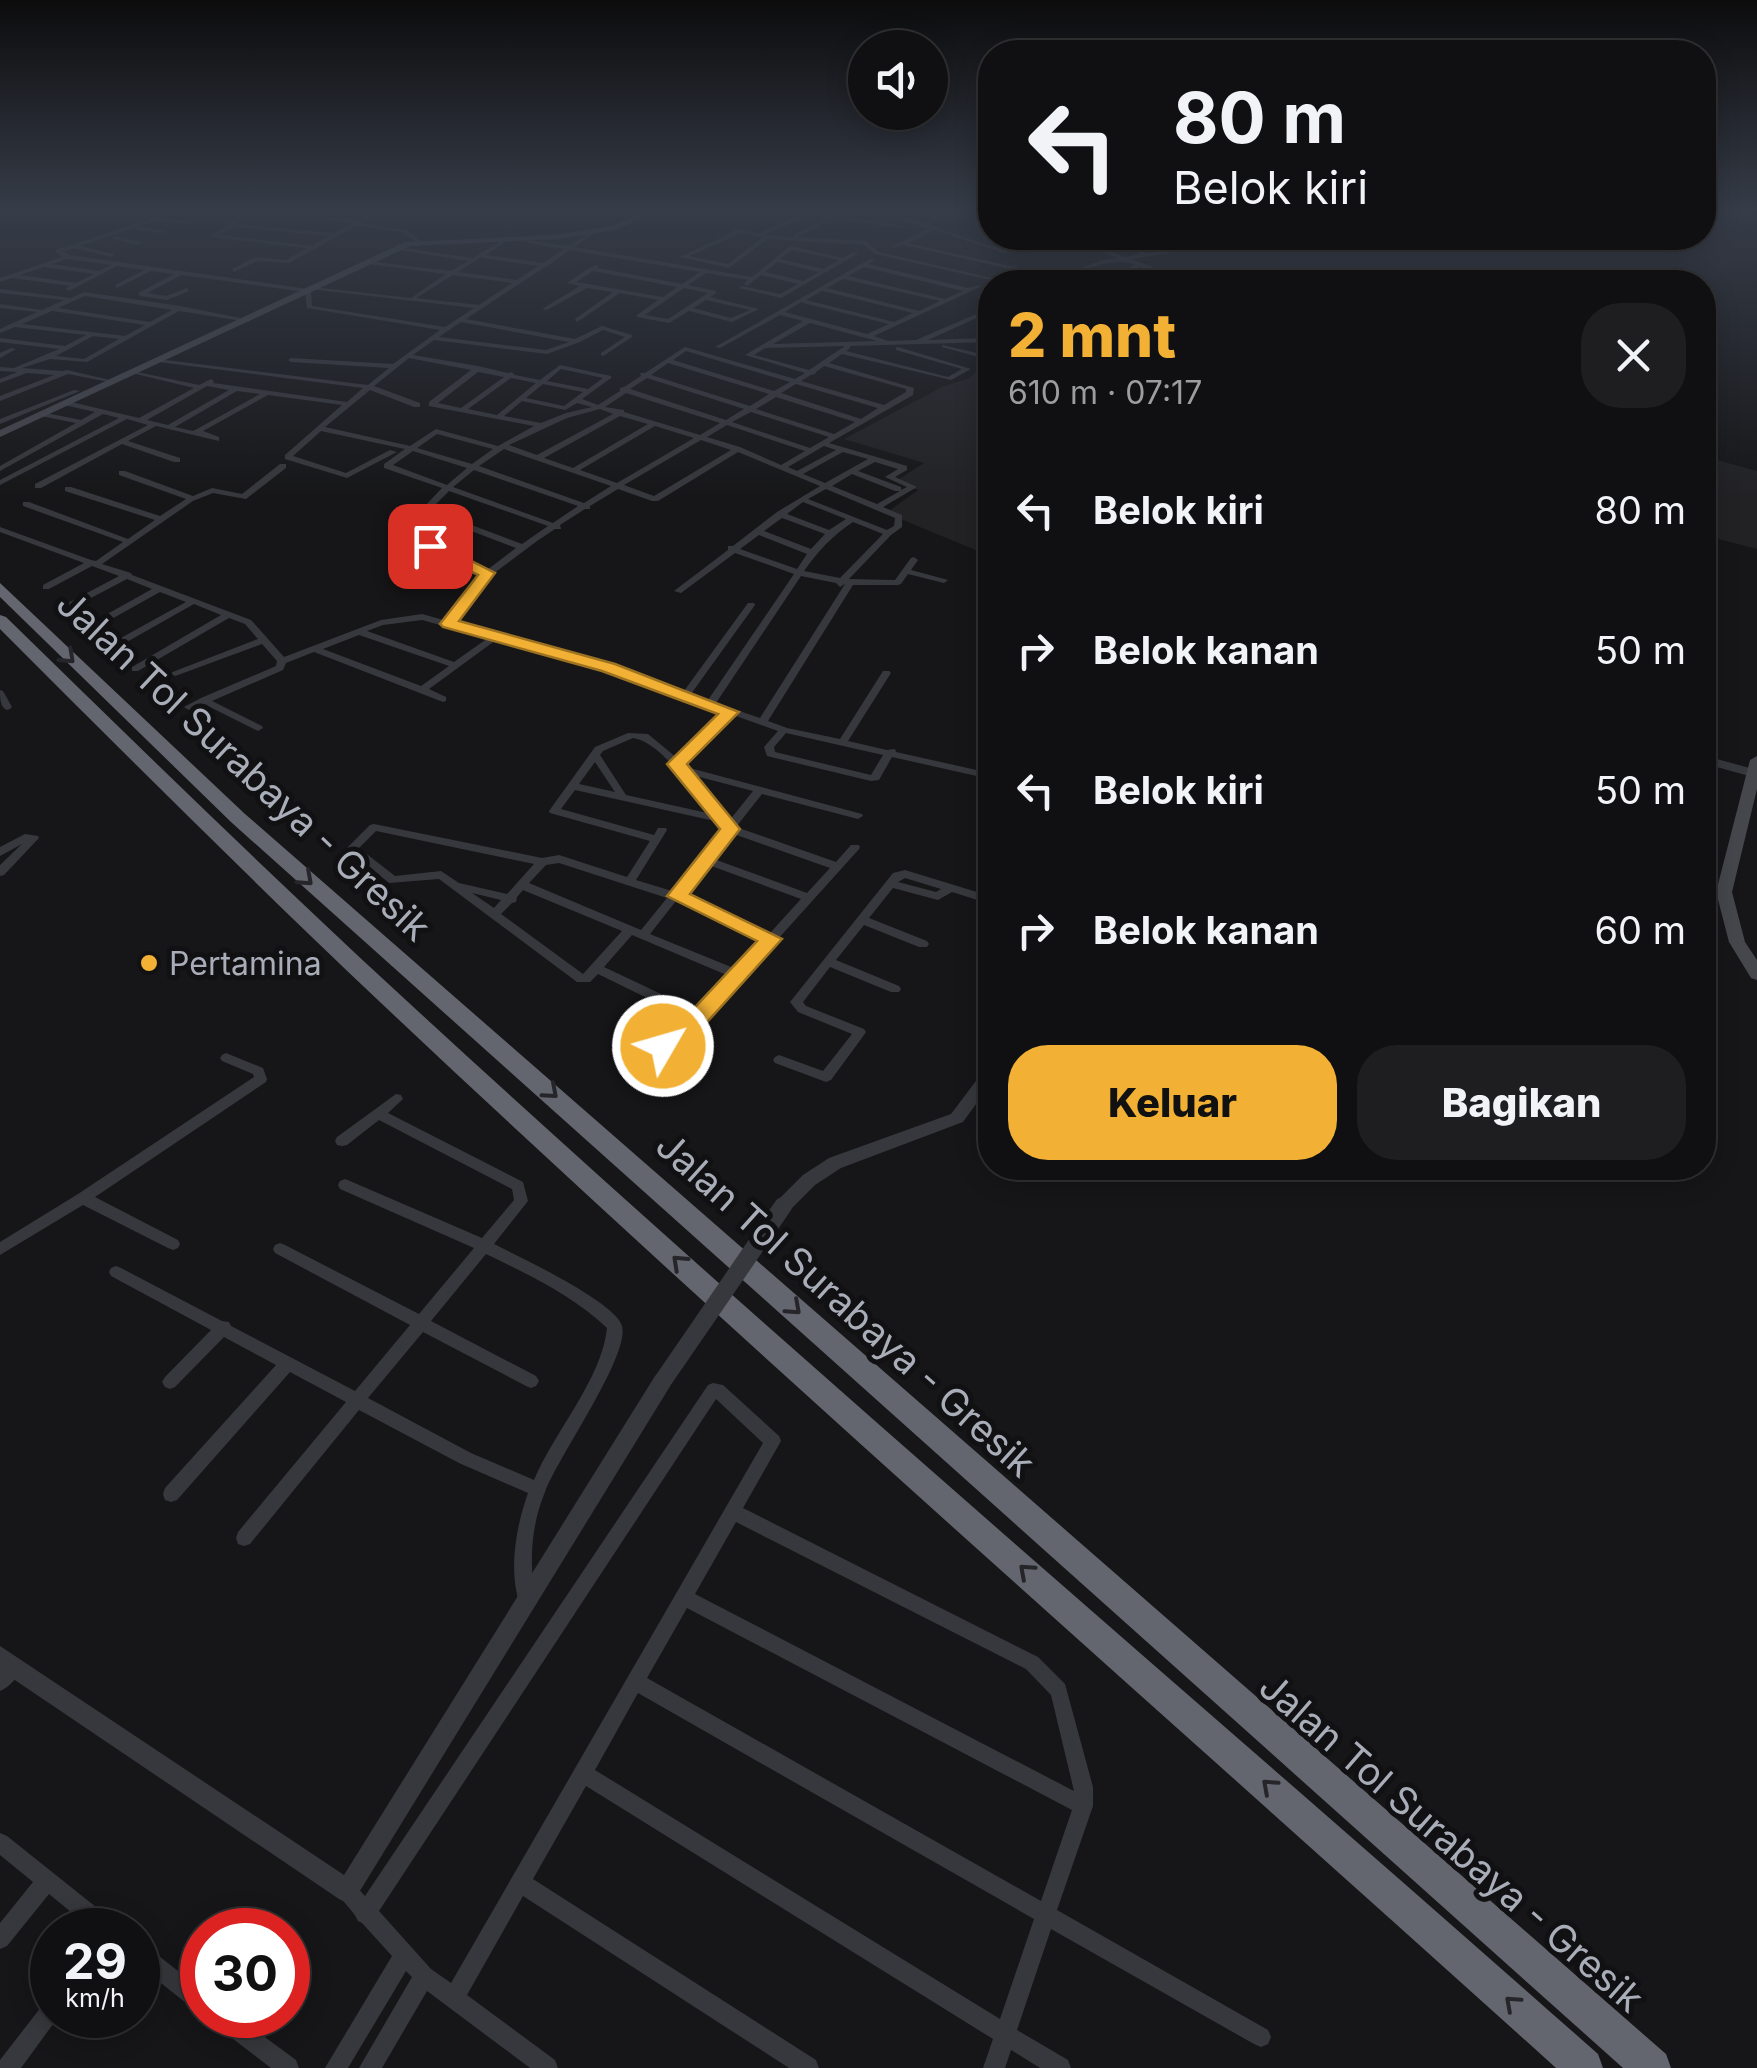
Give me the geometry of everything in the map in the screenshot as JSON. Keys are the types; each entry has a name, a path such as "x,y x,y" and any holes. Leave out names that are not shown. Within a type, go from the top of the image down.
{"highway":[{"name":"Jalan Tol Surabaya - Gresik","path":"0,588 238,818 1652,2068"},
{"name":"Jalan Tol Surabaya - Gresik","path":"0,620 211,829 729,1308 1584,2068"}],"main road":[{"path":"0,434 81,393 274,308"},
{"path":"1755,766 1724,892 1737,942 1757,974"}],"street":[{"path":"11,308 53,309 152,324"},
{"path":"0,314 14,308"},
{"path":"177,308 248,320"},
{"path":"49,357 85,362 180,308"},
{"path":"313,308 446,330"},
{"path":"479,308 393,366 288,457 347,476 436,431 502,447 659,498 736,449"},
{"path":"577,320 595,308"},
{"path":"616,330 651,308"},
{"path":"639,316 669,321 688,309 732,320 756,310 746,308"},
{"path":"718,347 790,308"},
{"path":"832,308 892,323"},
{"path":"899,308 918,312"},
{"path":"868,336 928,308"},
{"path":"0,331 40,311"},
{"path":"781,313 901,345"},
{"path":"934,339 978,316"},
{"path":"461,320 578,341"},
{"path":"808,321 748,355 813,372"},
{"path":"0,323 126,338"},
{"path":"434,338 548,352 600,328 630,337 603,354"},
{"path":"737,337 833,340 848,332"},
{"path":"16,368 49,357 93,333"},
{"path":"763,346 845,349 978,338"},
{"path":"934,339 978,354"},
{"path":"0,340 65,348"},
{"path":"778,363 802,346"},
{"path":"845,349 949,380 968,368 887,346"},
{"path":"524,548 442,517 428,507 474,465 502,447 544,426 601,406 642,374 690,349 882,407"},
{"path":"448,624 488,573 524,548 801,381 845,349"},
{"path":"0,356 13,350"},
{"path":"407,356 589,392"},
{"path":"159,360 369,387 417,405"},
{"path":"291,360 393,366"},
{"path":"666,360 858,420"},
{"path":"784,466 858,420 906,396 910,388 825,364"},
{"path":"498,417 520,399 543,381 562,367 609,377 561,408 520,399"},
{"path":"0,368 32,368 62,374"},
{"path":"0,381 32,368"},
{"path":"478,368 432,402 544,426"},
{"path":"0,399 72,372 112,382"},
{"path":"134,372 348,404"},
{"path":"460,411 512,374"},
{"path":"642,374 834,436"},
{"path":"44,382 81,393"},
{"path":"141,420 206,383"},
{"path":"7,471 43,483 133,434 163,425 237,388"},
{"path":"622,389 810,450"},
{"path":"0,422 81,393"},
{"path":"197,433 266,393"},
{"path":"576,400 784,466 899,517 898,527 888,533 845,584 762,723"},
{"path":"67,403 216,439"},
{"path":"0,483 7,471 102,411"},
{"path":"538,458 621,412"},
{"path":"44,414 81,422"},
{"path":"7,471 128,416"},
{"path":"574,470 656,424"},
{"path":"106,428 133,434"},
{"path":"320,428 474,465 587,507"},
{"path":"120,441 178,460"},
{"path":"822,443 904,468 890,478 912,486 877,507"},
{"path":"407,446 388,468 558,527"},
{"path":"800,472 843,449"},
{"path":"678,590 730,548 802,499 874,459"},
{"path":"46,587 130,542 192,499 212,490 243,497 282,466"},
{"path":"851,472 906,492"},
{"path":"122,473 192,499"},
{"path":"68,489 163,520"},
{"path":"802,499 888,533"},
{"path":"26,504 130,542"},
{"path":"780,514 830,533"},
{"path":"442,517 432,549 488,573"},
{"path":"710,704 752,648 812,553 830,533 853,518"},
{"path":"0,529 248,622 282,661"},
{"path":"757,530 812,553"},
{"path":"730,548 796,576 845,584 898,582 914,560"},
{"path":"906,572 944,580"},
{"path":"70,606 128,574"},
{"path":"96,624 160,588"},
{"path":"122,641 192,602"},
{"path":"686,695 751,604"},
{"path":"135,668 229,614"},
{"path":"282,661 403,617 448,624 686,695 784,730 978,773"},
{"path":"357,631 454,665"},
{"path":"422,690 496,636"},
{"path":"174,673 264,640"},
{"path":"315,649 443,698"},
{"path":"189,707 280,668 282,661"},
{"path":"843,742 886,673"},
{"path":"0,693 2,707"},
{"path":"204,700 258,728"},
{"path":"678,766 730,712"},
{"path":"784,730 769,747 771,754 870,778 891,752"},
{"path":"631,879 660,835 554,812 607,743 644,736 654,740 730,829 837,866"},
{"path":"596,756 621,794"},
{"path":"1716,761 1755,766"},
{"path":"678,766 858,816"},
{"path":"572,786 621,794 720,820"},
{"path":"759,790 678,896 581,978 457,885 438,874 393,880 353,850 352,845 374,827 542,862 568,860 678,896 772,939"},
{"path":"675,810 704,798"},
{"path":"0,852 25,836 34,838 2,867"},
{"path":"637,1036 669,1046 740,976 855,848"},
{"path":"704,859 809,898"},
{"path":"494,915 525,886 542,862"},
{"path":"779,1060 826,1076 860,1032 798,1006 892,884 938,896 952,887 978,896"},
{"path":"457,885 512,899"},
{"path":"525,886 740,976"},
{"path":"863,920 923,944"},
{"path":"829,962 894,988"},
{"path":"596,968 700,1018"},
{"path":"0,1249 261,1079 258,1071 226,1058"},
{"path":"348,1890 662,1382 784,1206 810,1180 835,1163 957,1118 978,1089"},
{"path":"342,1141 396,1100"},
{"path":"244,1538 521,1201 518,1186 379,1114"},
{"path":"344,1184 482,1247 590,1304 615,1326 606,1368 534,1488 523,1545 527,1602"},
{"path":"82,1198 172,1244"},
{"path":"280,1249 531,1382"},
{"path":"116,1272 465,1458 534,1488"},
{"path":"170,1382 224,1327"},
{"path":"171,1494 288,1362"},
{"path":"365,1914 715,1390 773,1438 453,1998"},
{"path":"733,1512 1032,1663 1059,1690 1084,1787 1083,1806 994,2068"},
{"path":"683,1598 1083,1806"},
{"path":"5,1668 348,1890 365,1914 424,1976 548,2068"},
{"path":"634,1682 1261,2036"},
{"path":"582,1774 1060,2068"},
{"path":"0,1843 82,1908"},
{"path":"0,1939 47,1881"},
{"path":"520,1882 808,2068"},
{"path":"336,2068 404,1956"},
{"path":"160,1970 180,1985"},
{"path":"370,2068 424,1976"},
{"path":"8,2068 30,2038"},
{"path":"248,2038 288,2068"}],"shaded area":[{"path":"978,370 978,551 886,513 918,490 896,481 924,463 844,439 942,387 970,378"},
{"path":"1716,460 1757,471 1757,549 1716,538"}],"place":[{"name":"Pertamina","path":"149,963"}],"route":[{"path":"430,546 488,573 448,624 608,668 730,712 677,764 730,829 678,896 772,939 674,1044 663,1046"}]}
